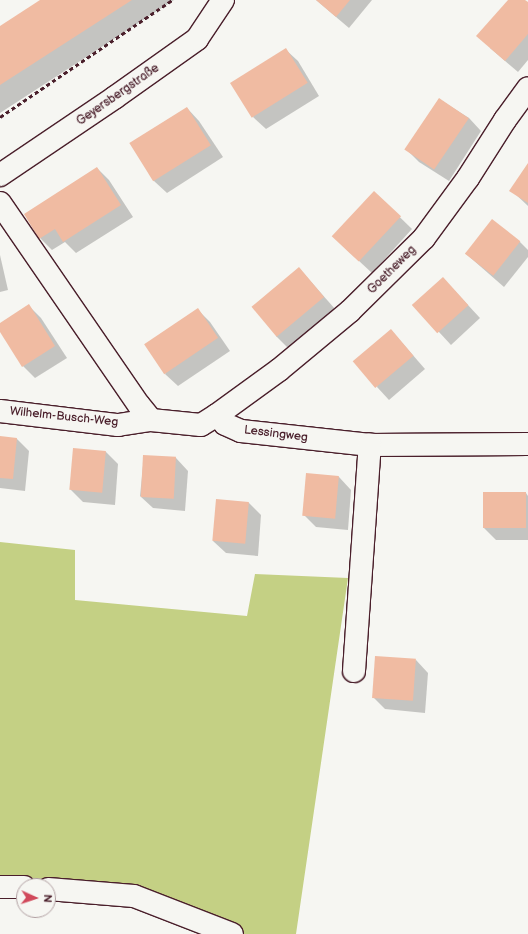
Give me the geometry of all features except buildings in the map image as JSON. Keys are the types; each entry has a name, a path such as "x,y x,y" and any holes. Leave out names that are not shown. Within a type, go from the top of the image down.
{"street":[{"name":"Geyersbergstraße","path":"0,175 119,95 197,39 223,0"},
{"name":"Goetheweg","path":"217,415 279,370 350,311 424,238 468,178 505,120 528,88"},
{"path":"0,203 139,405 151,420 201,425 217,415"},
{"name":"Wilhelm-Busch-Weg","path":"0,411 118,425 151,420"},
{"name":"Lessingweg","path":"217,415 225,424 241,431 370,445 528,444"},
{"path":"354,671 370,445"},
{"path":"0,887 16,887"},
{"path":"56,890 134,896 232,934"}],"path":[{"path":"0,117 172,0"}],"green space":[{"path":"0,542 75,550 75,600 247,616 255,574 348,578 296,934 232,934 211,925 56,888 56,878 16,878 16,887 0,887"}]}
